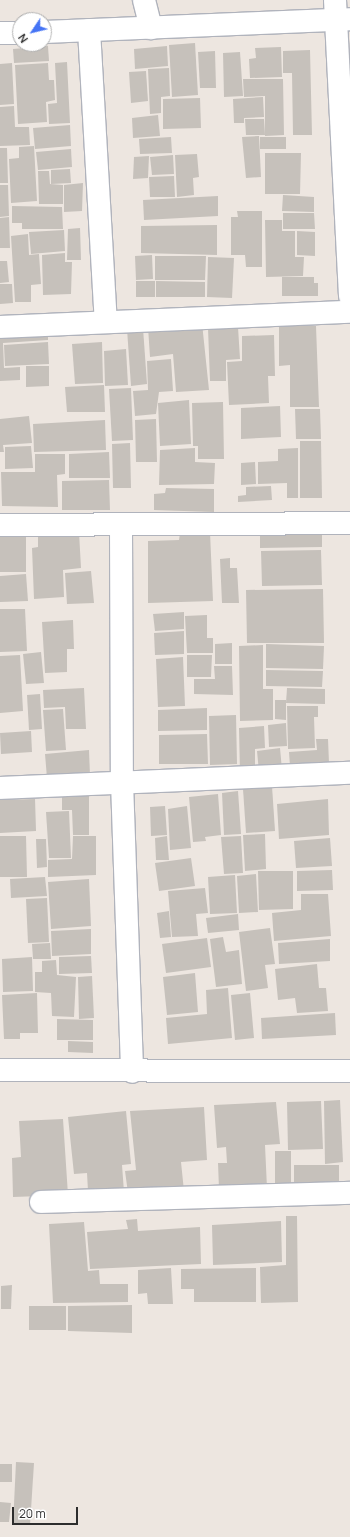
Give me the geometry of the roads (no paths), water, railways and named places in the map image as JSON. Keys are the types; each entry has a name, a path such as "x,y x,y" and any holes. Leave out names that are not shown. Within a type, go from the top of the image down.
{"street":[{"path":"144,0 151,28"},
{"path":"52,32 151,28 340,13 350,296"},
{"path":"89,30 106,322"},
{"path":"0,33 12,32"},
{"path":"0,327 350,312"},
{"path":"0,525 121,526 350,523"},
{"path":"121,526 122,782 132,1072"},
{"path":"0,788 350,773"},
{"path":"0,1070 132,1072 350,1071"},
{"path":"41,1202 350,1193"}]}
